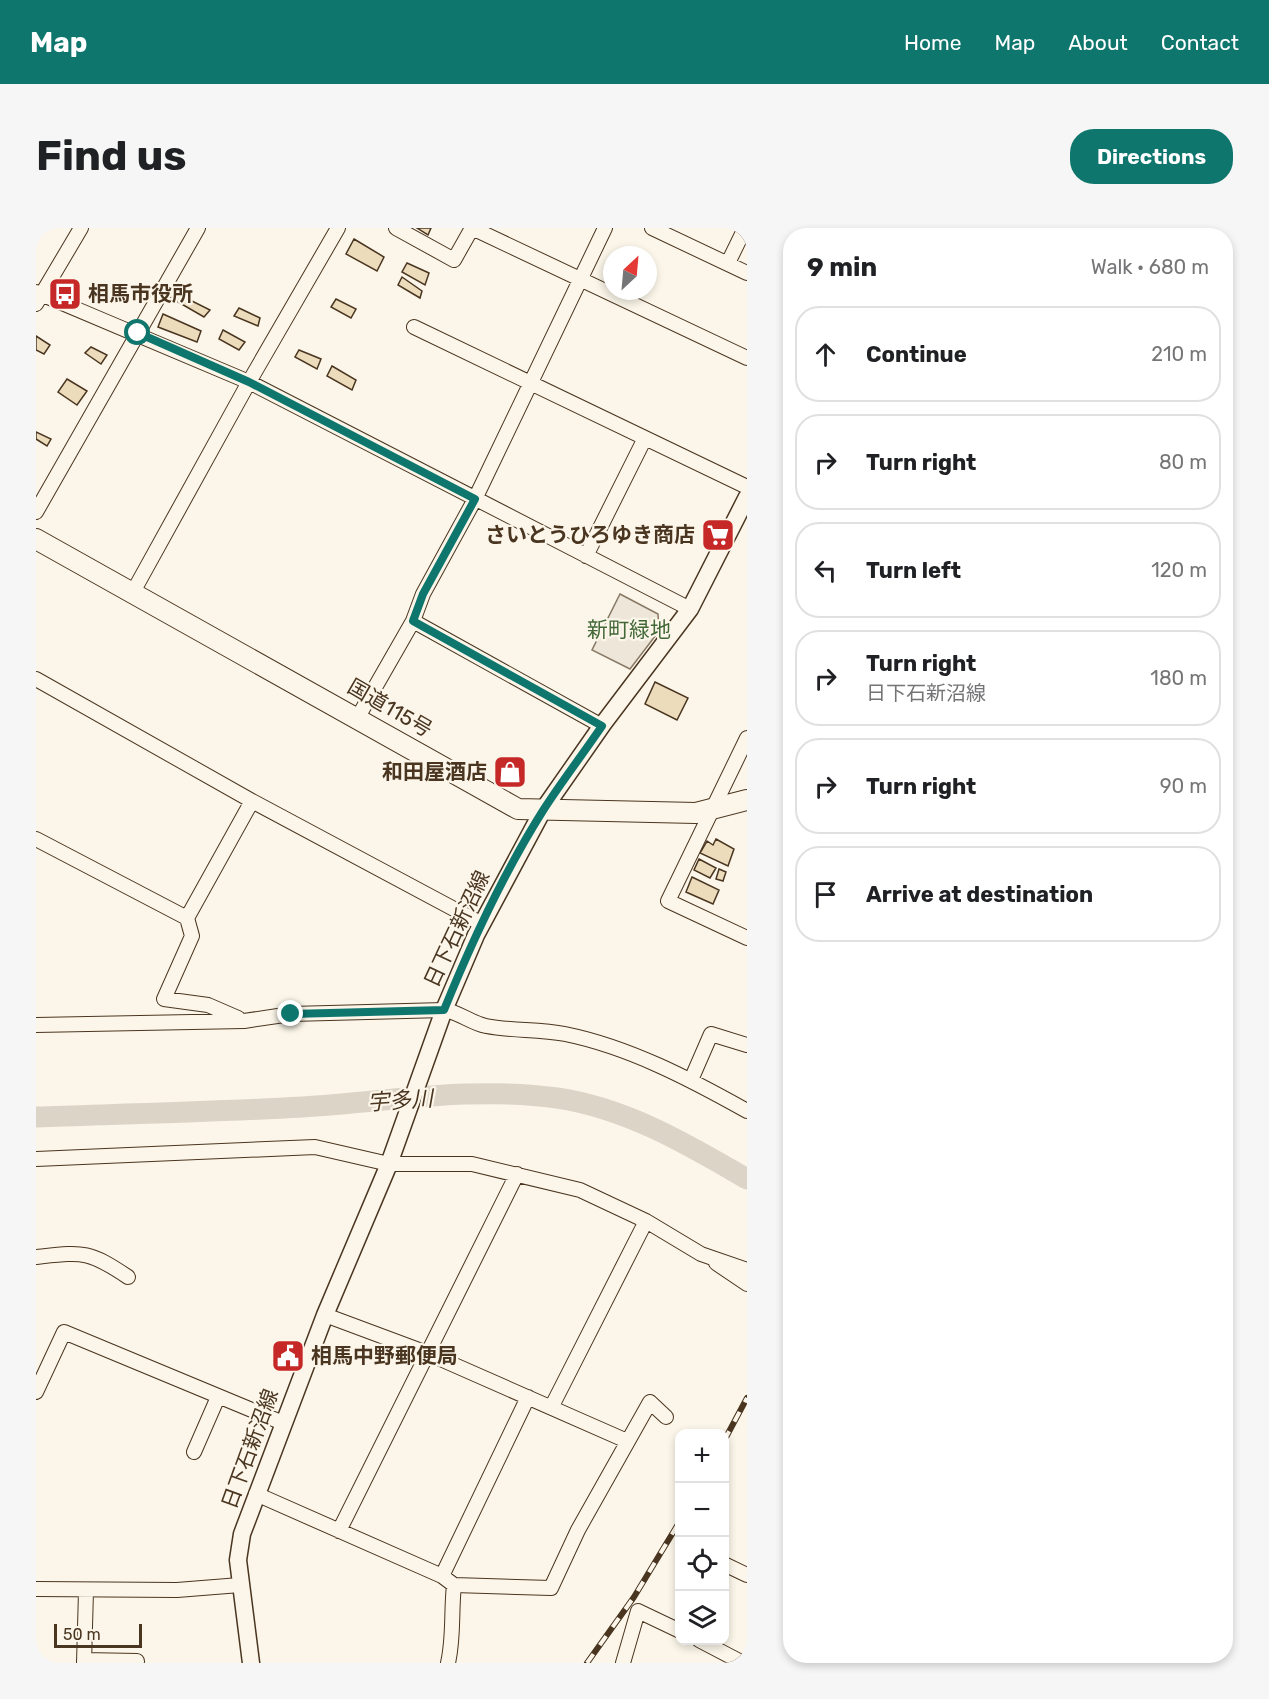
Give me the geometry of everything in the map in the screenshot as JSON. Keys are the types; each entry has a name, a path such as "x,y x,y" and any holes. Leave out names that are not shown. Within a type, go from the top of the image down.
{"highway":[{"name":"国道115号","path":"36,539 358,717 518,809 696,813 747,800"}],"main road":[{"name":"日下石新沼線","path":"251,1663 246,1605 240,1585 238,1560 242,1534 325,1315 392,1156 443,1013 482,924 543,810 602,726 690,609 747,497"}],"street":[{"path":"81,228 38,297 138,333 249,382 690,609"},
{"path":"36,512 198,228"},
{"path":"133,592 249,382 338,228"},
{"path":"396,228 454,260 472,228 747,358"},
{"path":"358,717 413,621 423,594 475,499 605,228"},
{"path":"652,228 747,273"},
{"path":"728,263 745,228"},
{"path":"414,327 747,487"},
{"path":"586,556 645,438"},
{"path":"413,621 602,726"},
{"path":"36,679 252,801 482,924"},
{"path":"747,738 668,901 747,938"},
{"path":"244,1021 208,1005 164,999 192,936 187,918 252,801"},
{"path":"36,839 187,918"},
{"path":"36,1025 244,1021 291,1014 456,1012 484,1026 564,1034 591,1041 691,1080 747,1111"},
{"path":"691,1080 711,1034 747,1045"},
{"path":"36,1159 315,1147 472,1164 580,1190 646,1221 747,1284"},
{"path":"339,1531 427,1353 509,1195 517,1174"},
{"path":"552,1406 646,1221"},
{"path":"36,1257 74,1253 99,1257 128,1277"},
{"path":"701,1254 747,1270"},
{"path":"325,1315 427,1353 552,1406 627,1441"},
{"path":"36,1392 64,1332 283,1423"},
{"path":"194,1452 218,1397"},
{"path":"442,1576 528,1397"},
{"path":"256,1494 442,1576 454,1585 550,1588 578,1530 650,1402 666,1417"},
{"path":"729,1566 747,1575"},
{"path":"36,1589 177,1590 240,1585"},
{"path":"448,1663 454,1639 451,1612 454,1585"},
{"path":"86,1591 84,1662 137,1661"},
{"path":"622,1663 638,1611 675,1627"},
{"path":"707,1645 743,1663"}],"green space":[{"name":"新町緑地","path":"620,594 658,614 659,631 630,669 592,650"}],"building":[{"path":"417,228 431,228 428,235"},
{"path":"354,239 384,257 377,271 346,254"},
{"path":"407,263 429,273 425,285 402,272"},
{"path":"402,277 422,291 420,298 398,285"},
{"path":"170,290 210,310 204,317 166,295"},
{"path":"336,299 356,309 351,318 331,307"},
{"path":"239,308 260,318 258,326 234,316"},
{"path":"163,314 201,331 197,342 158,327"},
{"path":"223,330 245,342 239,350 219,339"},
{"path":"36,336 50,345 44,354 36,350"},
{"path":"91,347 107,355 101,364 85,353"},
{"path":"299,350 321,359 317,369 295,357"},
{"path":"332,366 356,380 352,390 327,376"},
{"path":"67,379 87,391 77,405 58,392"},
{"path":"36,432 51,439 47,446 36,439"},
{"path":"655,682 688,698 677,720 645,704"},
{"path":"716,839 734,849 728,866 700,853 707,841 713,845"},
{"path":"699,859 716,868 710,878 694,870"},
{"path":"719,869 726,872 723,881 716,879"},
{"path":"692,877 719,890 713,904 686,892"}],"waterway":[{"name":"宇多川","path":"36,1117 303,1107 462,1094 525,1095 583,1103 632,1119 679,1141 747,1179"}],"railway":[{"path":"729,1432 747,1398"},
{"path":"587,1663 634,1597 675,1529"}],"place":[{"name":"相馬市役所","path":"65,294"},
{"name":"さいとうひろゆき商店","path":"718,535"},
{"name":"和田屋酒店","path":"510,772"},
{"name":"相馬中野郵便局","path":"288,1356"}],"route":[{"path":"138,333 249,382 475,499 423,594 413,621 602,726 543,810 508,872 476,935 444,1010 291,1014"}]}
